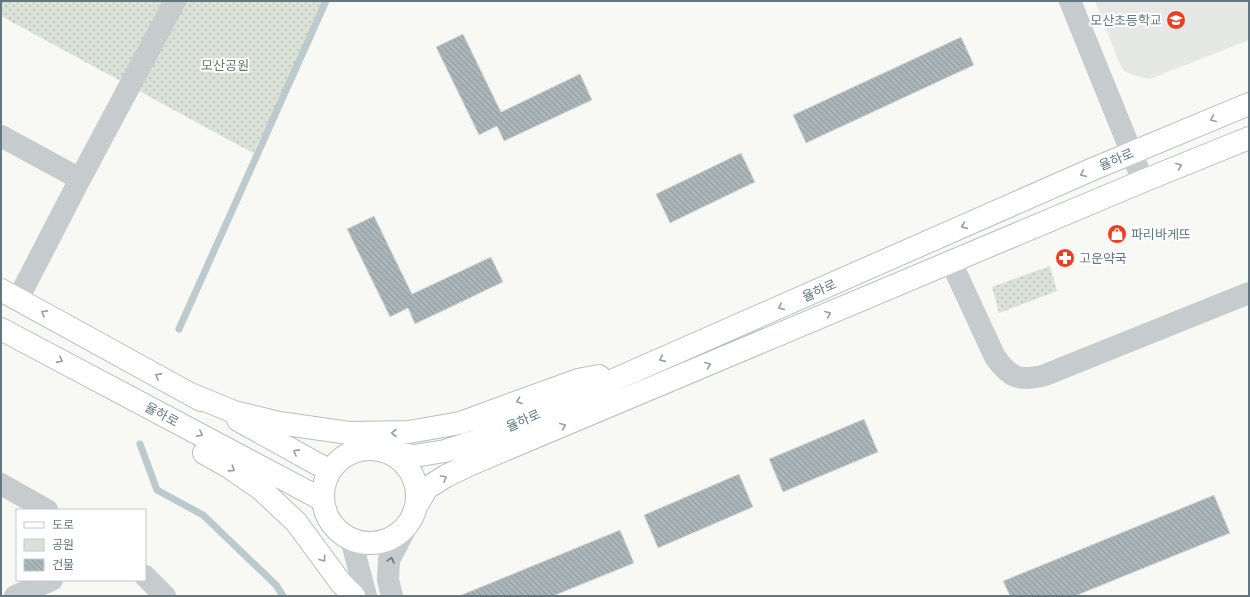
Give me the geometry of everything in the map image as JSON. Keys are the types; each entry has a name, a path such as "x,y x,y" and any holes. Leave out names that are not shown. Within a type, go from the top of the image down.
{"main road":[{"name":"율하로","path":"386,451 414,456 445,451 473,442 1131,153 1249,104"},
{"name":"율하로","path":"417,505 427,488 446,476 1143,181 1249,138"},
{"path":"9,294 330,471"},
{"name":"율하로","path":"1,329 323,500"},
{"path":"188,393 234,412 279,423 349,433 409,432 460,423 578,380 637,370"},
{"path":"95,378 138,416 229,467 262,490 296,522 341,584 354,596"},
{"path":"369,448 386,451 400,460 411,472 417,488 417,505 407,526 395,536 381,542 366,543 352,539 338,530 328,516 323,500 324,485 330,471 340,460 353,452 369,448"}],"street":[{"path":"9,294 80,179 175,1"},
{"path":"1070,1 1143,181"},
{"path":"1,136 80,179"},
{"path":"951,262 995,357 1004,370 1017,377 1031,379 1045,376 1249,292"},
{"path":"1,484 45,509"},
{"path":"392,596 388,580 389,560 407,526"},
{"path":"352,539 366,596"},
{"path":"146,577 165,596"},
{"path":"15,596 50,581"},
{"path":"52,581 60,596"}],"shaded area":[{"name":"모산초등학교","path":"1095,1 1249,1 1249,40 1150,79 1135,76 1124,71 1119,62"}],"green space":[{"name":"모산공원","path":"1,1 328,1 253,153 1,16"},
{"path":"1050,266 1057,291 999,313 992,287"}],"building":[{"path":"463,34 501,112 580,74 592,100 504,141 497,126 479,135 436,47"},
{"path":"961,37 974,65 806,143 793,115"},
{"path":"741,153 755,182 670,223 656,194"},
{"path":"374,216 412,294 491,257 503,282 415,324 408,308 390,317 347,229"},
{"path":"864,419 878,452 783,492 769,459"},
{"path":"739,474 753,507 658,548 644,515"},
{"path":"1214,495 1230,533 1075,596 1010,596 1003,581"},
{"path":"620,530 634,563 553,596 459,596"}],"waterway":[{"path":"179,329 326,1"},
{"path":"140,444 157,490 203,515 276,585 283,596"}],"place":[{"name":"모산초등학교","path":"1176,20"},
{"name":"파리바게뜨","path":"1117,234"},
{"name":"고운약국","path":"1065,258"}]}
